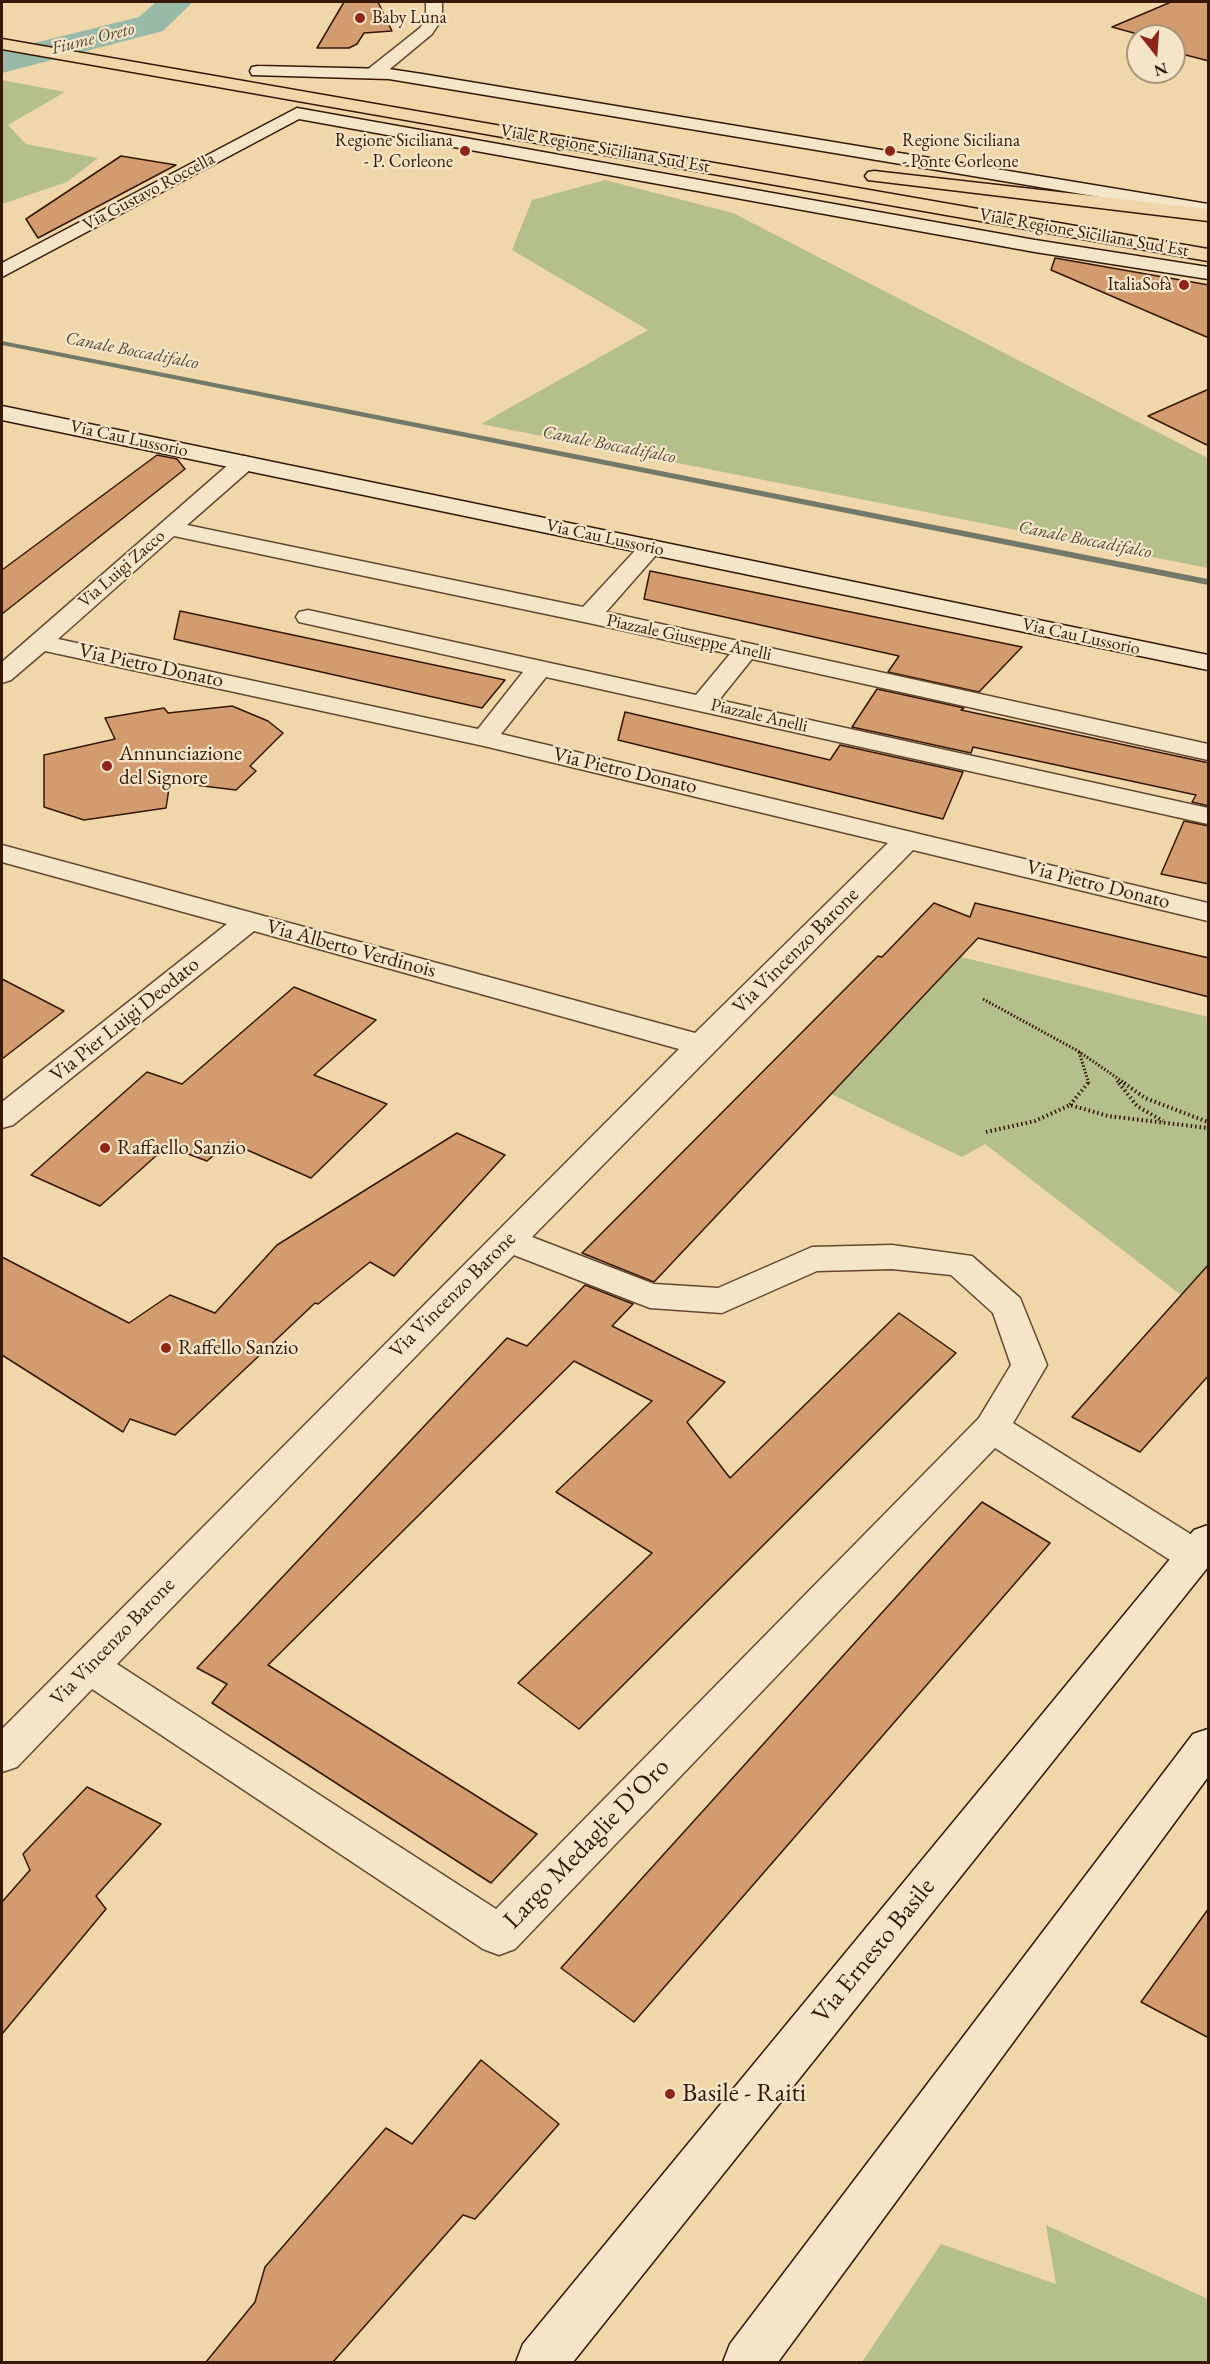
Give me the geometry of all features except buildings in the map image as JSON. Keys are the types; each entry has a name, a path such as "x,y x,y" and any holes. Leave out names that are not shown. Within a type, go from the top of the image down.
{"main road":[{"path":"2,27 129,49"},
{"name":"Viale Regione Siciliana Sud Est","path":"2,44 1209,255"},
{"name":"Viale Regione Siciliana Sud Est","path":"252,70 384,92"},
{"name":"Viale Regione Siciliana Sud Est","path":"546,118 580,124"},
{"name":"Viale Regione Siciliana Sud Est","path":"1209,215 860,174 1209,233"},
{"path":"756,176 1184,269"}],"street":[{"path":"373,74 426,31 435,19 434,2"},
{"name":"Viale Regione Siciliana Sud Est","path":"252,70 373,74 514,93 1209,210"},
{"name":"Viale Regione Siciliana Sud Est","path":"297,113 1035,246 1209,273"},
{"name":"Via Gustavo Roccella","path":"2,271 297,113"},
{"name":"Via Cau Lussorio","path":"2,413 1209,663"},
{"name":"Via Luigi Zacco","path":"2,675 244,464"},
{"name":"Piazzale Giuseppe Anelli","path":"170,528 589,616 1209,752"},
{"path":"589,616 651,547"},
{"name":"Piazzale Anelli","path":"308,617 1209,816"},
{"name":"Via Pietro Donato","path":"39,642 484,738 1209,912"},
{"path":"703,703 746,651"},
{"path":"484,738 540,668"},
{"name":"Via Vincenzo Barone","path":"2,1755 508,1240 908,839"},
{"name":"Via Alberto Verdinois","path":"2,853 701,1045"},
{"name":"Via Pier Luigi Deodato","path":"2,1118 249,921"},
{"path":"508,1240 650,1296 722,1301 812,1259 892,1257 960,1264 1008,1307 1029,1365 992,1428 1202,1548"},
{"name":"Largo Medaglie D'Oro","path":"89,1666 499,1935 992,1428"},
{"name":"Via Ernesto Basile","path":"541,2362 1202,1548"},
{"path":"748,2362 1209,1746"}],"path":[{"path":"982,999 1078,1051 1145,1098 1209,1122"},
{"path":"986,1132 1035,1121 1070,1105 1089,1085 1078,1051"},
{"path":"1115,1078 1137,1106 1166,1123"},
{"path":"1070,1105 1108,1116 1209,1128"}],"green space":[{"path":"2,80 65,92 8,125 26,144 98,158 67,182 2,204"},
{"path":"605,180 733,213 1208,458 1208,568 481,424 648,330 512,250 532,200"},
{"path":"961,957 1208,1017 1208,1264 1181,1295 985,1144 962,1157 831,1094"},
{"path":"1046,2225 1208,2299 1208,2362 862,2362 941,2244 1056,2284"}],"waterway":[{"name":"Fiume Oreto","path":"2,62 151,24 176,2"},
{"name":"Canale Boccadifalco","path":"2,343 1208,582"}],"place":[{"name":"Baby Luna","path":"360,18"},
{"name":"Regione Siciliana - P. Corleone","path":"465,151"},
{"name":"Regione Siciliana - Ponte Corleone","path":"890,151"},
{"name":"ItaliaSofà","path":"1184,285"},
{"name":"Annunciazione del Signore","path":"107,766"},
{"name":"Raffaello Sanzio","path":"105,1148"},
{"name":"Raffello Sanzio","path":"166,1348"},
{"name":"Basile - Raiti","path":"670,2094"}]}
